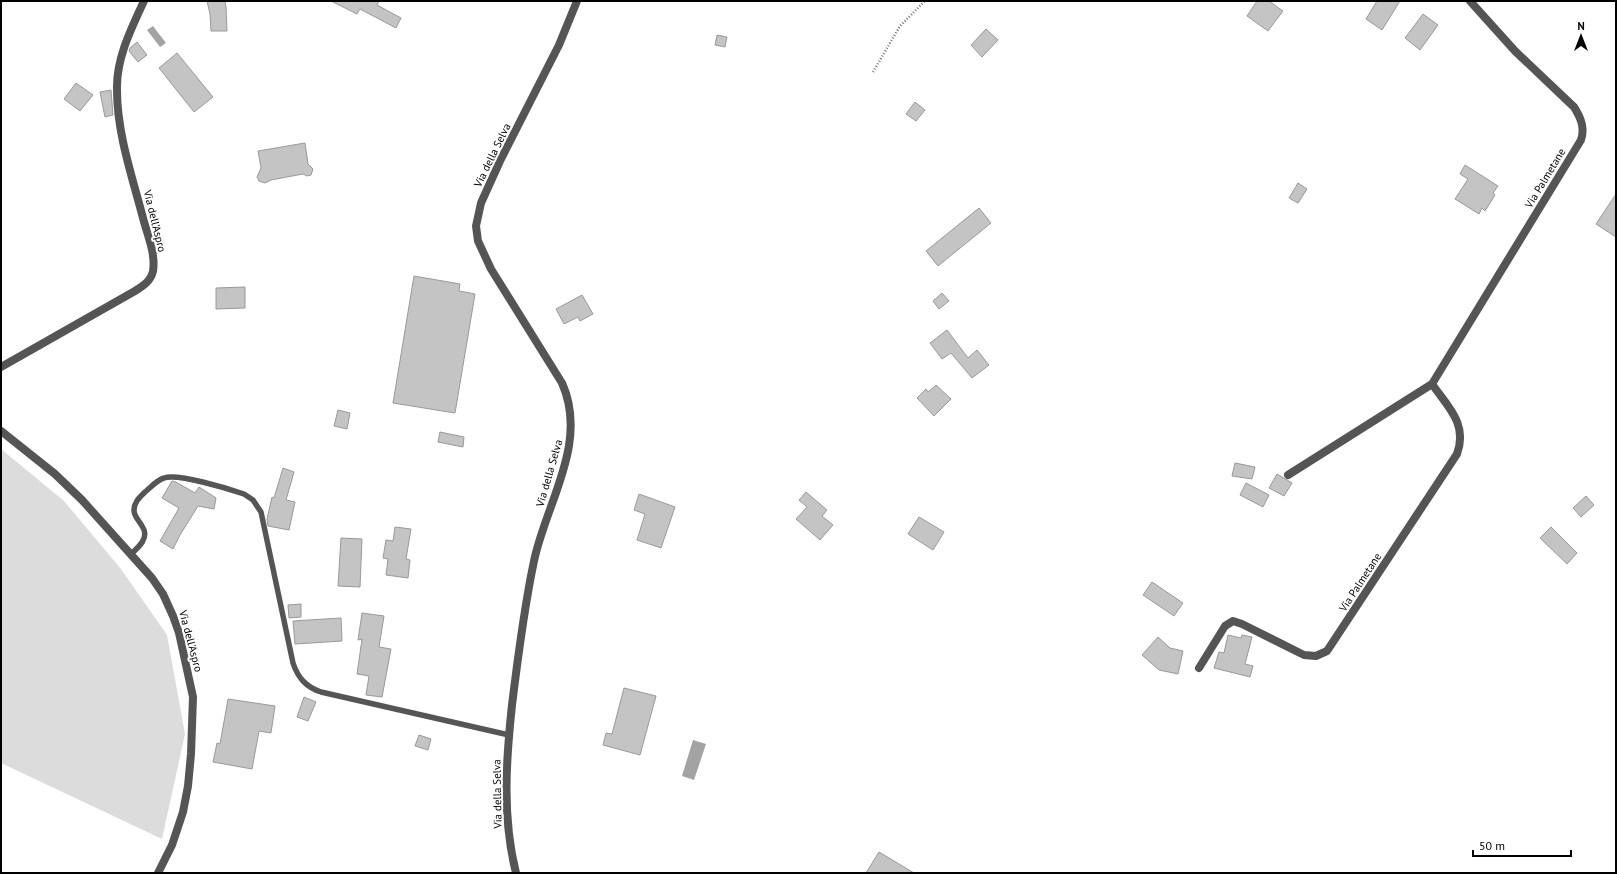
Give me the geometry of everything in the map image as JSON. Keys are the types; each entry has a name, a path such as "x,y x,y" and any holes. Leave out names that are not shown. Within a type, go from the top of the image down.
{"street":[{"name":"Via dell'Aspro","path":"1,367 135,291 145,284 152,273 152,256 126,155 117,97 117,80 121,59 126,42 144,1"},
{"name":"Via della Selva","path":"516,873 506,816 509,735 519,650 534,560 541,536 554,502 564,467 570,438 571,419 568,402 562,383 491,269 478,241 476,226 481,203 500,161 559,45 577,1"},
{"name":"Via Palmetane","path":"1288,475 1432,384 1581,140 1583,130 1580,118 1574,107 1515,51 1470,1"},
{"name":"Via Palmetane","path":"1199,668 1224,628 1230,622 1242,624 1304,655 1320,654 1330,648 1456,454 1460,440 1458,421 1432,384"},
{"name":"Via dell'Aspro","path":"1,431 55,474 73,491 131,554 158,586 170,608 179,633 192,697 191,754 186,799 172,845 158,873"}],"lane":[{"path":"131,554 139,547 144,537 144,528 136,517 134,509 135,504 140,497 163,478 178,476 244,494 253,500 261,512 293,663 303,681 312,688 321,692 509,735"}],"path":[{"path":"873,72 900,26 925,1"}],"shaded area":[{"path":"153,26 166,43 160,47 147,30"},
{"path":"1,449 64,501 121,569 167,635 185,734 162,839 1,763"},
{"path":"693,740 706,744 694,780 682,776"}],"building":[{"path":"207,1 225,1 227,31 211,31 210,14"},
{"path":"331,1 379,1 377,5 401,18 396,28 360,9 357,14"},
{"path":"1257,1 1269,1 1283,11 1268,31 1247,16"},
{"path":"1377,1 1400,1 1382,30 1366,19"},
{"path":"1423,14 1438,25 1420,50 1405,38"},
{"path":"986,29 998,40 982,57 971,45"},
{"path":"717,35 727,37 725,47 715,45"},
{"path":"137,42 147,55 138,62 129,51 130,48"},
{"path":"177,53 213,97 194,112 159,68"},
{"path":"76,83 93,95 80,111 64,99"},
{"path":"111,90 113,115 105,117 100,92"},
{"path":"915,102 925,110 916,121 906,114"},
{"path":"305,143 308,164 313,169 311,175 307,176 303,174 271,180 265,183 259,181 257,177 261,168 258,151"},
{"path":"1465,165 1498,186 1493,193 1495,195 1485,211 1482,208 1479,214 1455,199 1468,179 1460,174"},
{"path":"1298,183 1307,189 1298,203 1289,198"},
{"path":"1616,194 1616,237 1596,224"},
{"path":"979,208 991,223 938,266 926,251"},
{"path":"414,276 460,284 459,291 475,294 455,413 393,403"},
{"path":"245,287 245,308 216,309 216,288"},
{"path":"942,293 949,301 939,309 933,301"},
{"path":"582,295 593,314 580,321 578,317 564,324 556,309"},
{"path":"947,330 968,358 977,350 989,365 972,378 951,353 942,359 930,343"},
{"path":"936,385 951,399 934,416 917,398 926,389 928,392"},
{"path":"338,410 350,413 347,429 334,426"},
{"path":"440,432 464,437 463,447 438,442"},
{"path":"1235,463 1255,467 1252,479 1232,476"},
{"path":"283,468 294,472 286,500 295,502 289,530 268,526 267,519 272,497 274,498"},
{"path":"1277,474 1292,483 1284,496 1269,488"},
{"path":"172,481 195,493 199,487 216,498 214,509 198,506 173,549 160,541 179,508 162,498"},
{"path":"1246,483 1269,495 1263,507 1240,495"},
{"path":"806,492 827,510 822,516 833,525 820,540 796,519 807,507 799,500"},
{"path":"639,494 675,507 661,548 637,540 645,514 634,510"},
{"path":"1586,496 1594,505 1581,517 1573,508"},
{"path":"919,517 944,532 933,550 908,534"},
{"path":"395,527 411,529 406,559 410,560 408,578 386,575 388,559 383,558 386,540 393,541"},
{"path":"1551,527 1577,553 1567,564 1540,538"},
{"path":"341,538 362,539 360,587 338,586"},
{"path":"1152,582 1183,603 1174,616 1143,595"},
{"path":"301,604 301,617 289,618 288,605"},
{"path":"362,613 384,616 379,647 391,649 382,697 366,695 369,676 357,674 362,639 358,640"},
{"path":"341,618 342,641 295,644 293,621"},
{"path":"1228,635 1241,638 1242,635 1252,637 1245,664 1253,666 1250,677 1214,668 1219,652 1224,653"},
{"path":"1158,637 1170,648 1183,651 1178,674 1159,670 1142,655"},
{"path":"624,688 656,696 640,755 603,745 606,733 612,734"},
{"path":"304,697 316,702 308,721 297,717"},
{"path":"228,699 275,706 271,733 259,731 252,769 213,762 217,743 220,744"},
{"path":"419,735 431,739 428,750 415,746"},
{"path":"879,852 914,873 866,873"}]}
